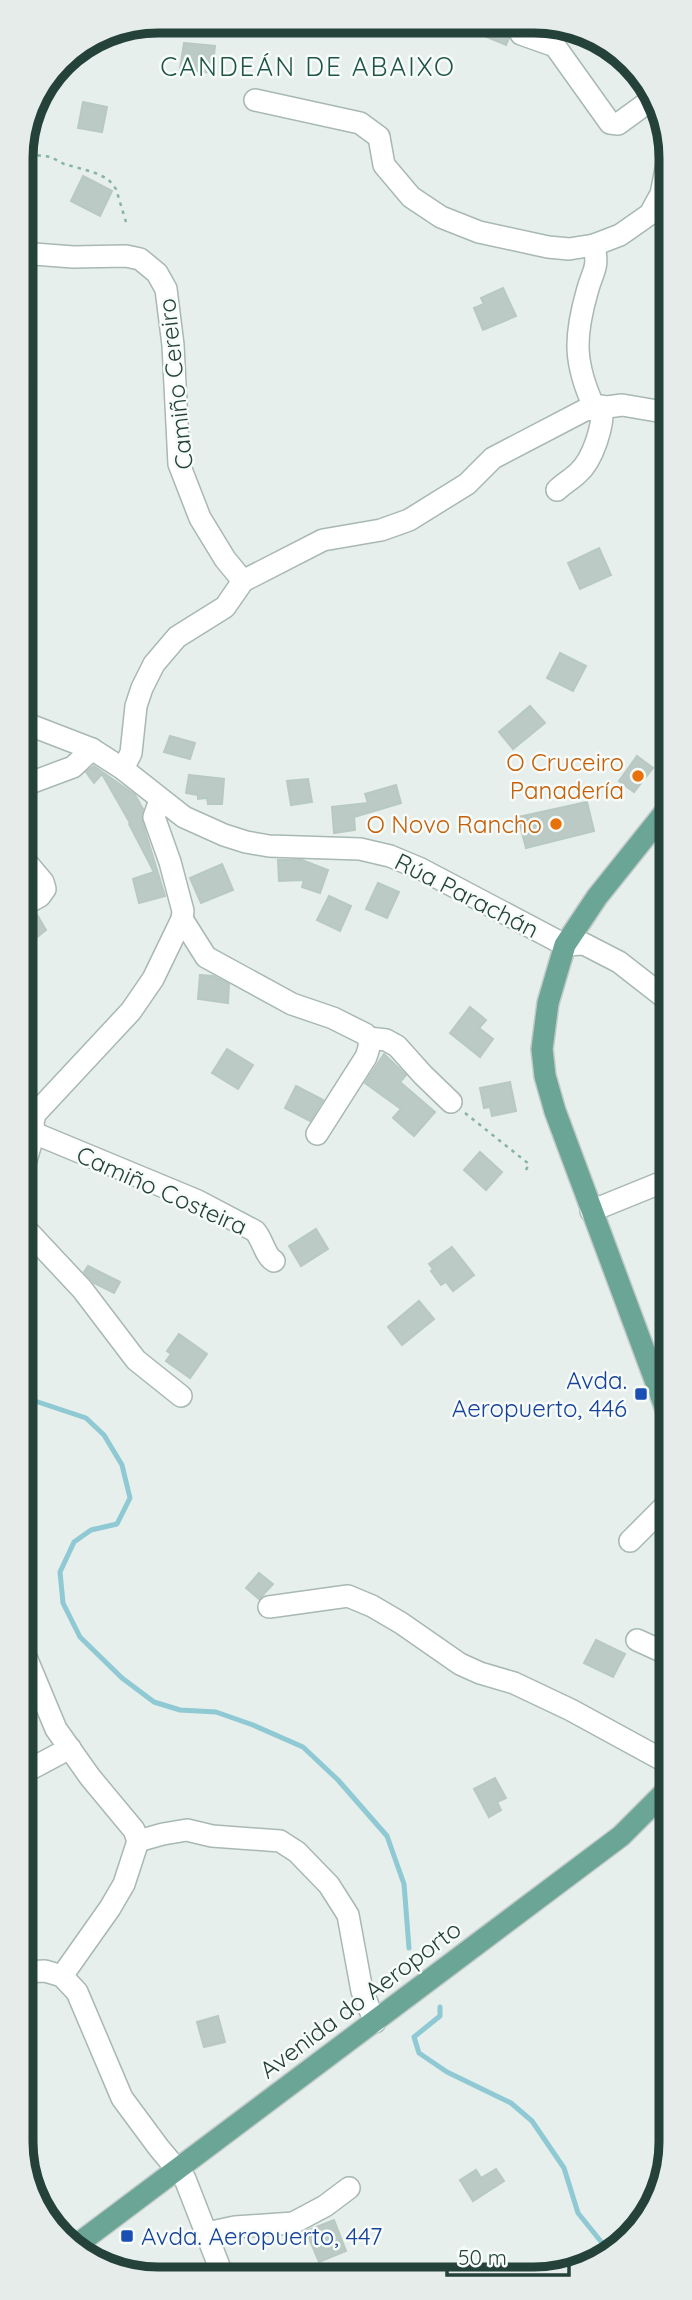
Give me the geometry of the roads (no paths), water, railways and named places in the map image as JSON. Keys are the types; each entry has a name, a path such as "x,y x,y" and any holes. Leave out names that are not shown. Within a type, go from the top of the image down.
{"main road":[{"path":"658,1389 555,1111 542,1062 544,1022 565,945 597,897 659,820"},
{"name":"Avenida do Aeroporto","path":"82,2241 621,1836 658,1799"}],"street":[{"path":"521,34 555,46 610,123 618,124 646,103"},
{"path":"255,100 360,123 379,137 384,165 411,197 441,217 479,232 548,247 594,245 620,235 650,214 659,199"},
{"path":"556,490 585,466 601,428 598,407 584,386 576,342 585,296 598,262 594,245"},
{"name":"Camiño Cereiro","path":"34,254 73,257 126,256 140,259 157,273 166,289 173,345 179,464 200,518 225,559 243,581"},
{"path":"123,769 131,753 136,706 154,664 177,637 225,607 243,581 323,540 381,530 409,520 467,484 493,458 573,416 598,407 622,405 659,411"},
{"name":"Rúa Parachán","path":"34,726 92,748 184,817 246,842 269,846 360,849 390,856 421,869 565,945 584,944 619,962 659,993"},
{"path":"34,782 73,767 92,748"},
{"path":"34,1117 131,1011 153,979 182,919 183,911 170,862 154,817 160,800"},
{"path":"34,871 45,889 40,897 34,900"},
{"path":"182,919 206,957 292,1004 333,1018 369,1038 386,1040 397,1045 422,1075 451,1102"},
{"path":"317,1134 366,1057 369,1038"},
{"name":"Camiño Costeira","path":"34,1126 198,1201 255,1231 270,1259 274,1261"},
{"path":"591,1211 658,1184"},
{"path":"33,1236 82,1289 136,1360 181,1396"},
{"path":"630,1541 658,1513"},
{"path":"269,1607 348,1597 360,1601 401,1623 460,1664 514,1683 658,1759"},
{"path":"637,1640 658,1650"},
{"path":"33,1674 57,1729 90,1777 134,1829 138,1841 124,1884 62,1976"},
{"path":"33,1768 70,1748"},
{"path":"138,1841 187,1830 212,1836 280,1841 297,1852 329,1885 348,1915 362,1991 375,2022"},
{"path":"33,1972 45,1971 62,1976 78,1992 122,2098 185,2179 219,2267"},
{"path":"207,2233 235,2227 293,2223 325,2206 349,2188"}],"waterway":[{"path":"33,1400 86,1418 104,1435 122,1465 130,1498 117,1524 91,1530 74,1542 60,1572 63,1603 80,1637 122,1678 154,1702 180,1710 216,1712 253,1725 303,1747 338,1780 387,1836 404,1884 409,1948"},
{"path":"440,2007 440,2016 414,2037 419,2053 447,2072 511,2103 532,2121 564,2168 578,2213 604,2245"}],"place":[{"name":"O Cruceiro Panadería","path":"638,776"},
{"name":"O Novo Rancho","path":"556,824"},
{"name":"Avda. Aeropuerto, 446","path":"641,1394"},
{"name":"Avda. Aeropuerto, 447","path":"127,2236"}],"district":[{"name":"CANDEÁN DE ABAIXO","path":"308,66"}]}
